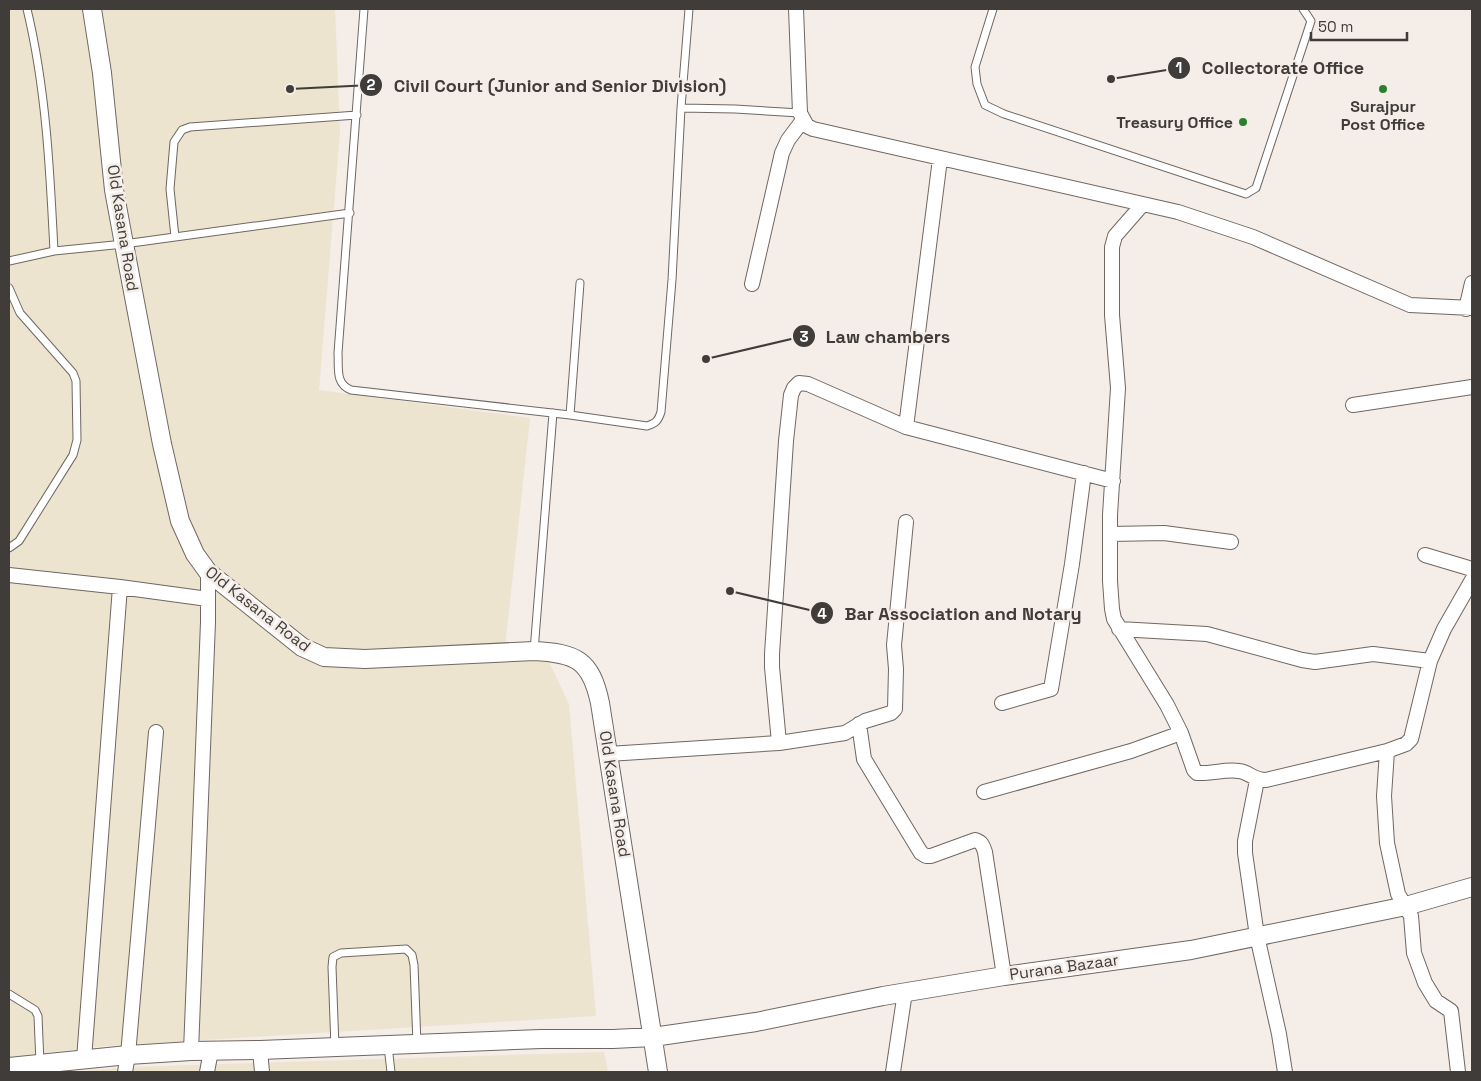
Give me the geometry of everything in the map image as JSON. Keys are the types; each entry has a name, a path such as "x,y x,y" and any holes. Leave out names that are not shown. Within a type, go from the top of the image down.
{"street":[{"name":"Old Kasana Road","path":"92,9 102,73 114,190 124,244 162,444 180,520 195,554 208,572 302,647 324,657 365,659 534,651 561,654 586,665 598,691 658,1072"},
{"path":"796,9 802,117 807,126 812,129 1178,212 1253,237 1410,305 1469,309 1472,283"},
{"path":"752,284 782,153 802,117"},
{"path":"906,427 940,159"},
{"path":"1143,204 1115,236 1112,247 1112,315 1118,388 1110,534 1112,610 1119,628 1167,705 1181,733 1194,770 1197,773 1238,771 1245,772 1257,780 1266,780 1387,751 1406,744 1411,739 1430,661 1444,629 1472,580"},
{"path":"779,743 772,667 786,441 791,395 794,388 800,383 808,384 906,427 1113,481"},
{"path":"1353,405 1472,387"},
{"path":"1002,703 1051,690 1072,564 1084,473"},
{"path":"608,754 779,743 845,732 859,724 892,713 895,709 896,669 894,645 906,522"},
{"path":"1110,534 1164,534 1231,542"},
{"path":"1425,555 1472,568"},
{"path":"191,1051 208,572"},
{"path":"9,575 120,586 208,599"},
{"path":"84,1059 120,586"},
{"path":"1119,628 1207,634 1315,662 1373,654 1430,661"},
{"path":"859,724 864,759 921,853 931,856 975,840 980,841 985,852 1004,976"},
{"path":"124,1072 128,1055 156,732"},
{"path":"984,792 1131,751 1181,733"},
{"path":"1387,751 1384,796 1387,843 1398,894 1406,906 1412,922 1414,953 1425,983 1436,1001 1451,1010 1458,1072"},
{"path":"1257,780 1245,842 1257,936 1279,1034 1285,1072"},
{"name":"Purana Bazaar","path":"9,1067 40,1064 62,1067 84,1059 191,1051 653,1037 756,1022 906,992 1004,976 1191,950 1406,906 1472,887"},
{"path":"893,1072 906,992"},
{"path":"260,1050 262,1072"},
{"path":"207,1072 212,1051"}],"lane":[{"path":"27,9 35,43 50,154 54,251"},
{"path":"364,9 338,353 339,379 342,386 351,390 570,414 640,426 655,424 661,412 672,280 681,108 689,9"},
{"path":"993,9 975,67 976,84 985,105 1004,114 1246,194 1256,188 1311,21 1303,9"},
{"path":"681,108 735,109 802,117"},
{"path":"175,237 170,189 174,142 182,130 190,127 356,115"},
{"path":"9,261 54,251 124,244 350,213"},
{"path":"570,414 580,283"},
{"path":"9,288 20,313 73,373 77,387 77,440 73,455 19,541 9,548"},
{"path":"534,651 553,412"},
{"path":"335,1047 333,957 341,953 406,949 412,955 414,965 417,1044"},
{"path":"9,994 35,1010 38,1016 40,1064"},
{"path":"388,1045 391,1072"}],"shaded area":[{"path":"9,9 335,9 340,132 319,390 530,418 504,657 549,662 569,704 596,1016 105,1046 9,1057"},
{"path":"604,1052 608,1072 73,1072 130,1067"}],"place":[{"name":"Collectorate Office","path":"1111,79"},
{"name":"Civil Court (Junior and Senior Division)","path":"290,89"},
{"name":"Surajpur Post Office","path":"1383,89"},
{"name":"Treasury Office","path":"1243,122"},
{"name":"Law chambers","path":"706,359"},
{"name":"Bar Association and Notary","path":"730,591"}]}
